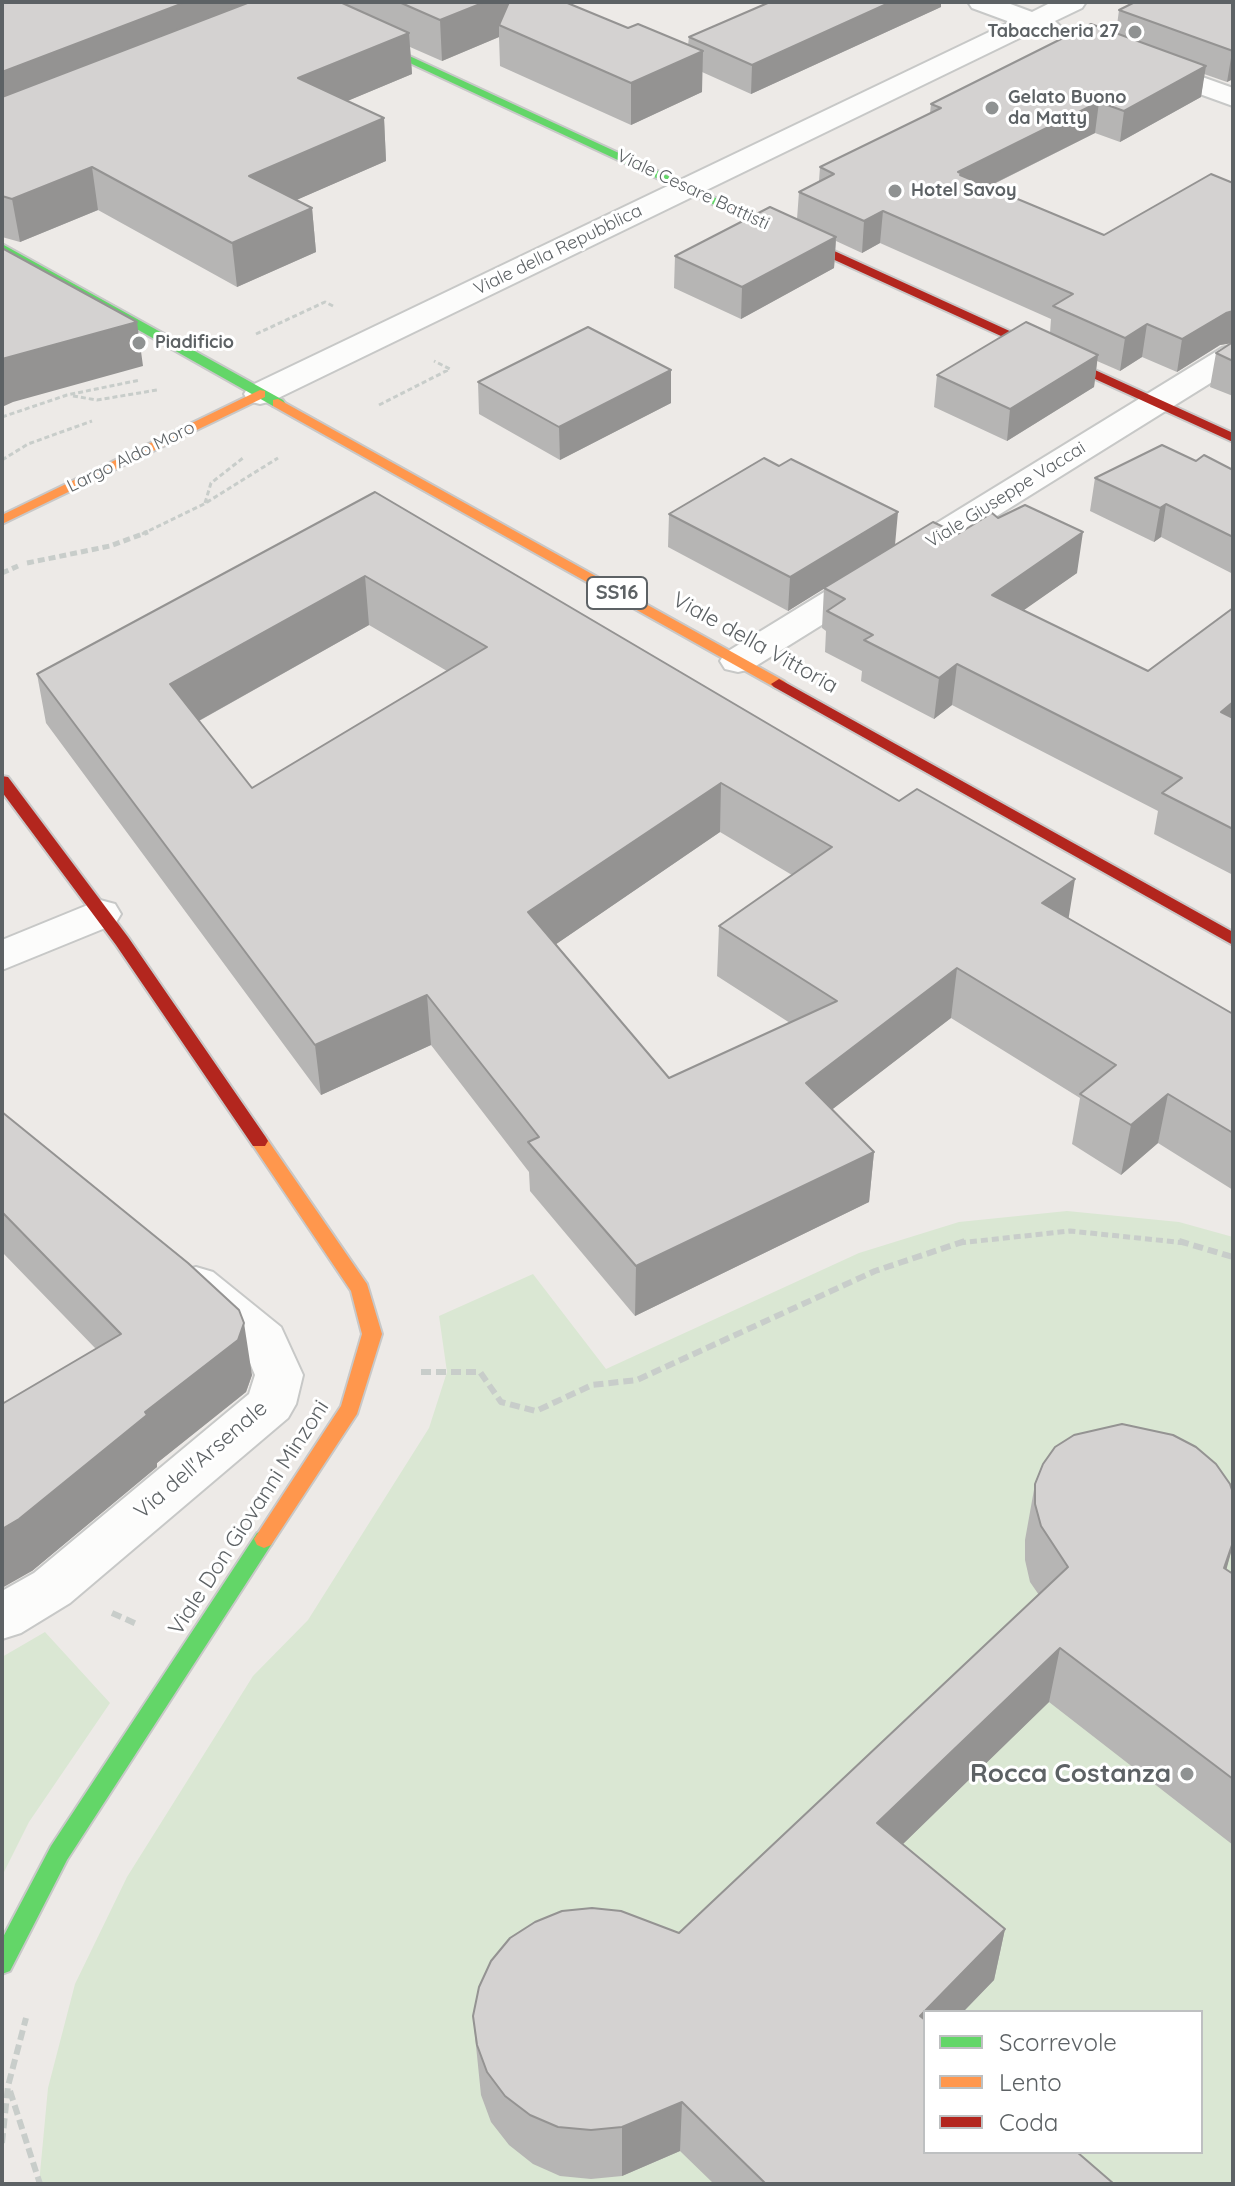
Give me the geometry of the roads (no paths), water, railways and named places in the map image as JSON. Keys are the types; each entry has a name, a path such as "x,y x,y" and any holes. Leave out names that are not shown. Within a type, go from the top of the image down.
{"street":[{"path":"981,2 1070,36"},
{"name":"Viale della Repubblica","path":"260,394 1073,2"},
{"name":"Viale Cesare Battisti","path":"297,9 1233,438"},
{"path":"1121,55 1233,98"},
{"name":"Viale della Vittoria","path":"2,248 1233,939"},
{"name":"Viale Giuseppe Vaccai","path":"738,661 1233,355"},
{"name":"Largo Aldo Moro","path":"2,520 260,394"},
{"name":"Viale Don Giovanni Minzoni","path":"2,781 100,914 360,1289 372,1334 350,1408 59,1853 2,1963"},
{"path":"2,956 100,914"},
{"name":"Via dell'Arsenale","path":"2,1617 52,1588 271,1404 279,1375 264,1340 157,1253"}],"place":[{"name":"Tabaccheria 27","path":"1135,32"},
{"name":"Gelato Buono da Matty","path":"992,108"},
{"name":"Hotel Savoy","path":"895,191"},
{"name":"Piadificio","path":"139,343"},
{"name":"Rocca Costanza","path":"1187,1774"}]}
